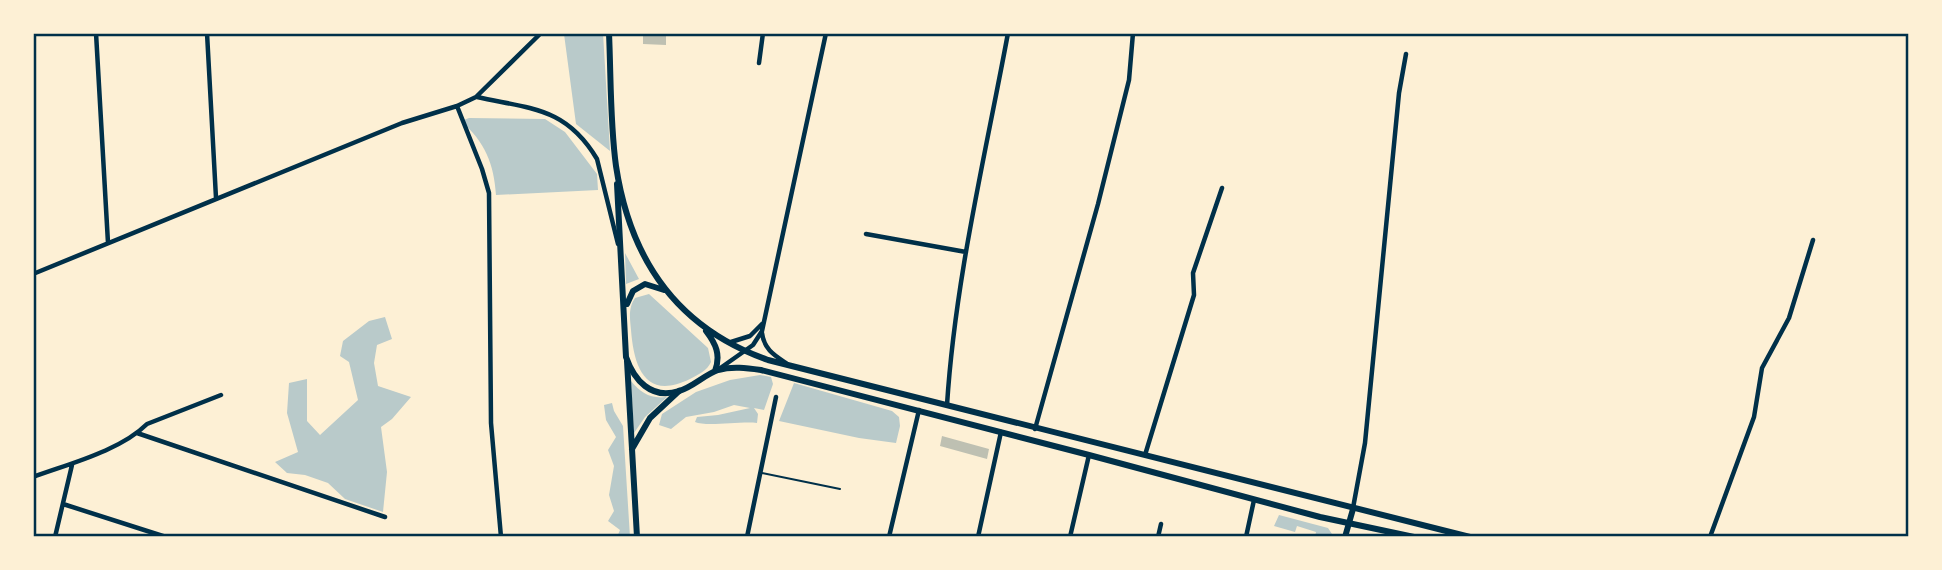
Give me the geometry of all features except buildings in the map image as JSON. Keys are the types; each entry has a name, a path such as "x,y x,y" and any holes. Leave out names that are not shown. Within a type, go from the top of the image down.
{"main road":[{"path":"609,33 638,537"},
{"path":"616,165 631,228 651,270 665,290 703,328 716,348 718,360 715,371"},
{"path":"625,312 628,298 639,286 653,285 665,290"},
{"path":"703,328 744,352 790,365 1145,457 1470,537"},
{"path":"626,357 636,378 646,388 662,393 680,391"},
{"path":"631,450 650,418 680,391 715,371 730,368 761,370 1089,454 1254,500 1414,537"},
{"path":"1345,537 1353,509"}],"street":[{"path":"96,33 108,243"},
{"path":"207,33 216,198"},
{"path":"33,274 402,122 457,106 477,97 541,33"},
{"path":"759,63 762,33"},
{"path":"715,371 753,345 762,331 826,33"},
{"path":"947,406 950,354 1008,33"},
{"path":"1035,429 1098,204 1129,80 1133,33"},
{"path":"1353,509 1365,443 1399,93 1406,54"},
{"path":"477,97 550,113 571,127 597,159 621,253"},
{"path":"457,106 489,193 491,423 501,537"},
{"path":"1145,457 1194,295 1193,273 1222,188"},
{"path":"866,234 967,252"},
{"path":"1710,537 1754,417 1762,368 1789,318 1813,240"},
{"path":"726,342 750,336 764,321"},
{"path":"762,331 771,353 790,365"},
{"path":"33,477 72,465 137,433 147,424 221,395"},
{"path":"747,537 776,397"},
{"path":"889,537 919,410"},
{"path":"978,537 1001,432"},
{"path":"137,433 385,517"},
{"path":"1070,537 1089,454"},
{"path":"55,537 72,465"},
{"path":"1245,537 1254,500"},
{"path":"63,504 166,537"},
{"path":"1158,537 1161,524"}],"lane":[{"path":"759,472 840,488"}],"shaded area":[{"path":"603,33 610,151 576,124 564,34"},
{"path":"469,118 545,119 565,132 597,174 598,190 496,195 487,154 461,121"},
{"path":"625,253 639,279 626,284"},
{"path":"649,294 708,348 711,362 707,368 675,385 662,386 652,383 639,368 635,356 631,306 635,298"},
{"path":"385,317 392,339 377,345 374,363 378,386 411,397 392,419 381,427 387,472 383,512 345,499 328,483 305,475 287,473 275,462 298,452 287,413 289,383 307,379 307,421 320,435 358,400 349,362 340,356 343,341 369,321"},
{"path":"760,375 771,377 773,384 764,410 754,408 758,414 757,423 695,422 697,417 750,408 734,405 686,417 671,429 659,425 662,414 696,392 730,380"},
{"path":"631,381 646,394 667,397 645,417 634,433"},
{"path":"794,383 892,411 899,417 896,443 779,421"},
{"path":"612,403 623,426 630,537 617,537 620,530 608,521 614,511 609,495 614,466 608,450 616,437 606,420 604,405"},
{"path":"1279,515 1328,528 1334,537 1315,537 1316,532 1297,526 1295,532 1274,526"}]}
